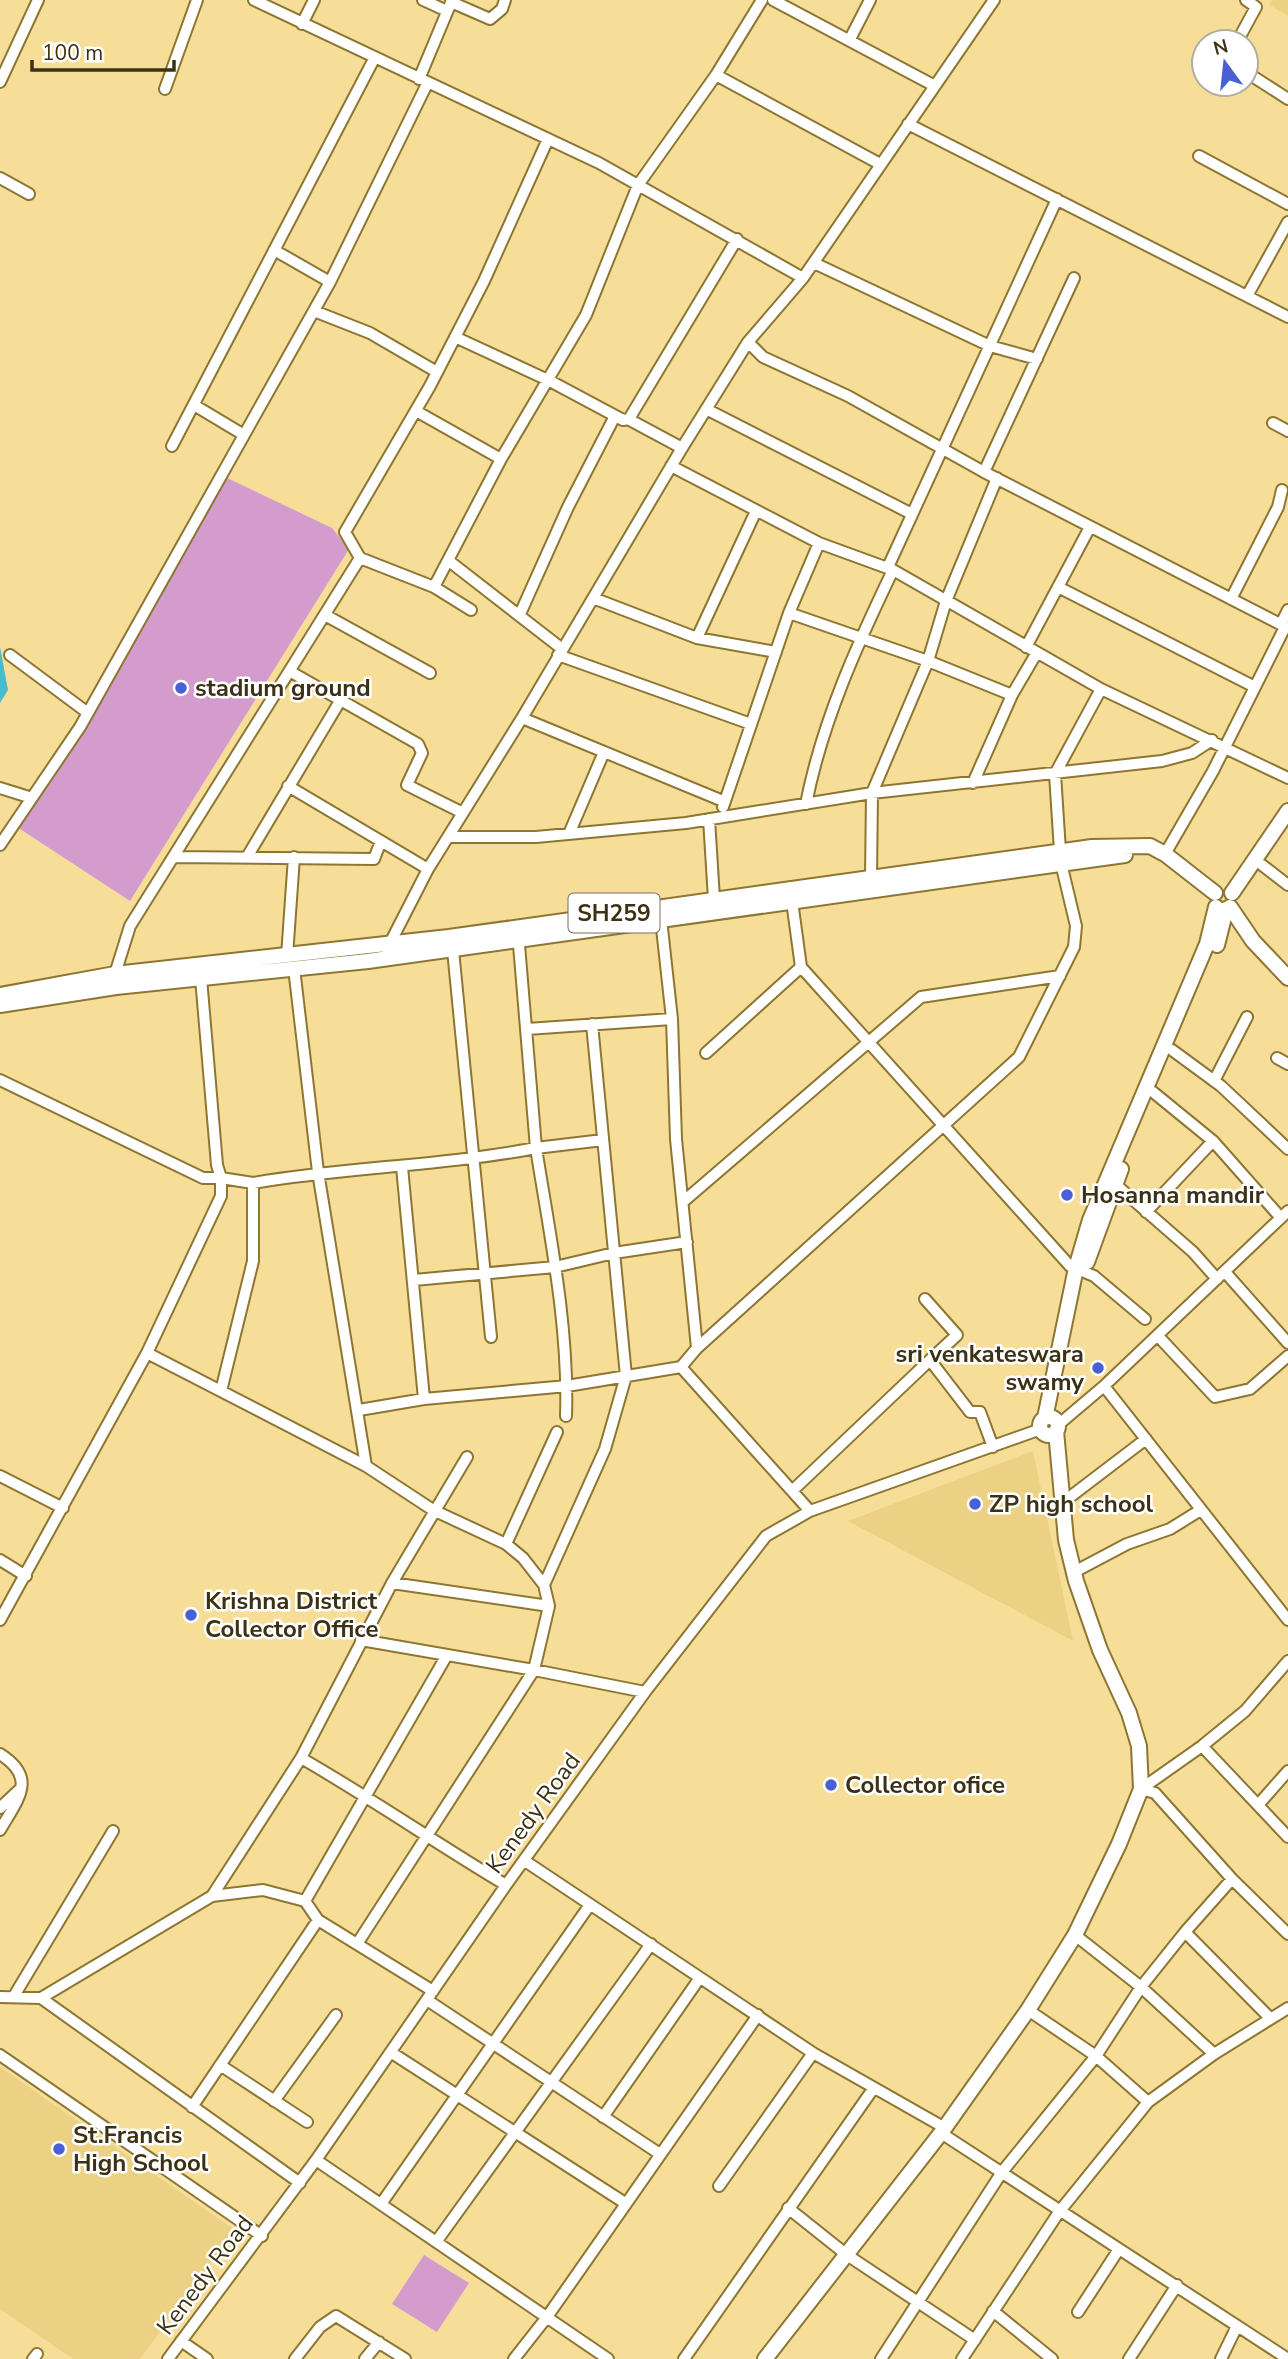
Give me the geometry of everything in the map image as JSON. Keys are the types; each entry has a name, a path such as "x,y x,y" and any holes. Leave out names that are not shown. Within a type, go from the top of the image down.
{"main road":[{"path":"765,2359 943,2130 1028,2010 1075,1935 1119,1843 1141,1789 1139,1746 1100,1650 1074,1573 1051,1424 1080,1269 1102,1189 1224,901 1288,811"},
{"path":"1080,1269 1216,945 1224,901 1262,865 1288,827"},
{"name":"SH259","path":"0,995 115,974 290,962 661,919 792,901 1060,857 1092,846 1150,846 1165,854 1224,901"},
{"name":"SH259","path":"387,952 453,950 518,934 713,898 1060,857 1122,855 1157,858 1224,901"},
{"path":"1224,901 1253,941 1288,978"},
{"name":"SH259","path":"0,1005 117,987 201,978 290,962"}],"street":[{"path":"0,82 38,0"},
{"path":"165,89 197,0"},
{"path":"254,0 548,139 638,185 803,278"},
{"path":"302,23 314,0"},
{"path":"423,0 450,4 490,19 502,9 505,0"},
{"path":"434,587 501,459 550,381 586,315 638,185 716,75 762,0"},
{"path":"773,0 933,85"},
{"path":"850,39 870,0"},
{"path":"387,952 428,869 748,342 803,278 933,85 994,0"},
{"path":"1245,28 1256,7 1246,0"},
{"path":"0,845 88,713 330,282 423,81 450,4"},
{"path":"172,446 374,59"},
{"path":"716,75 880,164"},
{"path":"1260,81 1288,99"},
{"path":"908,124 1288,317"},
{"path":"471,610 434,587 360,558 345,531 437,372 548,139"},
{"path":"1199,156 1288,204"},
{"path":"0,178 29,194"},
{"path":"806,804 815,759 912,514 1057,199"},
{"path":"1247,296 1288,222"},
{"path":"628,419 737,239"},
{"path":"274,250 330,282"},
{"path":"814,262 990,346 1037,359"},
{"path":"984,472 1074,278"},
{"path":"314,311 370,333 437,372"},
{"path":"455,337 550,381 615,416 628,419 682,449"},
{"path":"748,342 763,357 848,396 942,446 984,472 1285,626"},
{"path":"194,405 244,435"},
{"path":"706,409 912,514"},
{"path":"416,411 501,459"},
{"path":"520,614 568,508 615,416"},
{"path":"1273,423 1288,431"},
{"path":"671,466 820,543 891,569 1101,689 1226,746 1288,778"},
{"path":"871,878 872,793 928,661 946,601 997,478"},
{"path":"1231,599 1278,507 1282,489"},
{"path":"697,638 756,511"},
{"path":"973,783 1058,587 1090,527"},
{"path":"722,817 723,801 789,613 820,543"},
{"path":"115,974 130,926 360,558"},
{"path":"449,561 520,614 559,652 751,724"},
{"path":"1058,587 1254,686"},
{"path":"593,598 697,638 776,652"},
{"path":"1165,854 1226,746 1285,626 1288,610"},
{"path":"789,613 928,661 1012,695"},
{"path":"325,615 430,673"},
{"path":"10,655 88,713"},
{"path":"290,672 418,744 422,753 407,785 463,813"},
{"path":"359,1410 424,1399 567,1385 681,1367 697,1348 706,1344 1019,1057 1074,947 1076,926 1060,857 1055,774 1101,689"},
{"path":"247,857 340,701"},
{"path":"522,718 723,801"},
{"path":"449,837 569,834 709,819 872,793 1174,759 1203,747 1212,740"},
{"path":"569,834 604,752"},
{"path":"288,786 428,869"},
{"path":"0,788 32,799"},
{"path":"709,819 713,898"},
{"path":"174,857 374,859 381,841"},
{"path":"294,857 290,962 318,1171 366,1466"},
{"path":"1262,865 1288,885"},
{"path":"792,901 800,967 942,1126 1080,1269 1145,1320"},
{"path":"661,919 672,1019 676,1139 697,1348"},
{"path":"518,934 536,1148 555,1267 567,1385 566,1416"},
{"path":"453,950 491,1337"},
{"path":"706,1053 800,967"},
{"path":"684,1202 921,997 1060,976"},
{"path":"0,1620 147,1353 220,1196 221,1178 217,1165 201,978"},
{"path":"1214,1081 1247,1017"},
{"path":"527,1029 672,1019"},
{"path":"544,1585 605,1449 626,1376 593,1024"},
{"path":"1172,1050 1214,1081 1288,1149"},
{"path":"1277,1058 1288,1064"},
{"path":"0,1080 204,1178 253,1183 318,1171 473,1160 536,1148 603,1140"},
{"path":"1153,1092 1213,1141 1285,1215"},
{"path":"1146,1212 1213,1141"},
{"path":"402,1167 424,1399"},
{"path":"221,1391 253,1261 253,1183"},
{"path":"1115,1184 1221,1276 1288,1343"},
{"name":"Kenedy Road","path":"168,2359 300,2183 506,1885 645,1692 766,1536 810,1511 1051,1424 1104,1387 1285,1215"},
{"path":"414,1280 555,1267 614,1253 687,1242"},
{"path":"792,1491 957,1335 925,1299"},
{"path":"1157,1336 1215,1397 1250,1389 1288,1356"},
{"path":"147,1353 366,1466 433,1510 506,1544 523,1558 544,1585 549,1606 534,1670 357,1944"},
{"path":"930,1360 970,1412 980,1412 993,1447"},
{"path":"681,1367 810,1511"},
{"path":"1104,1387 1199,1511 1288,1620"},
{"path":"506,1544 557,1433"},
{"path":"1062,1503 1146,1439"},
{"path":"212,1896 301,1758 392,1583 433,1510 467,1457"},
{"path":"0,1476 63,1508"},
{"path":"1074,1573 1111,1551 1170,1530 1199,1511"},
{"path":"0,1560 26,1576"},
{"path":"392,1583 549,1606"},
{"path":"361,1640 645,1692"},
{"path":"305,1901 364,1794 447,1655"},
{"path":"1141,1789 1202,1746 1245,1711 1288,1661"},
{"path":"1202,1746 1288,1837"},
{"path":"0,1754 20,1769 22,1788 0,1830"},
{"path":"301,1758 364,1794 427,1838 506,1885"},
{"path":"1258,1805 1288,1772"},
{"path":"0,1808 22,1788"},
{"path":"1141,1789 1155,1793 1232,1879 1288,1934"},
{"path":"14,1996 113,1831"},
{"path":"525,1861 699,1979 813,2053 943,2130 1059,2212 1177,2285 1288,2359"},
{"path":"881,2359 1002,2172 1096,2056 1141,1987 1185,1931 1232,1879"},
{"path":"41,1998 212,1896 263,1890 305,1901 318,1920 430,1996 493,2046 660,2154"},
{"path":"381,2204 589,1906"},
{"path":"191,2107 318,1920"},
{"path":"1185,1931 1270,2018"},
{"path":"1075,1935 1141,1987 1214,2054"},
{"path":"436,2242 651,1944"},
{"path":"603,2117 699,1979"},
{"path":"0,1997 41,1998 300,2183"},
{"path":"978,2359 965,2355 993,2311 1059,2212 1148,2102 1214,2054 1288,2008"},
{"path":"1028,2010 1096,2056 1148,2102"},
{"path":"274,2101 336,2015"},
{"path":"514,2359 547,2317 758,2015"},
{"path":"392,2053 625,2203"},
{"path":"719,2186 813,2053"},
{"path":"0,2055 262,2235"},
{"path":"220,2066 307,2122"},
{"path":"684,2359 873,2089"},
{"path":"316,2160 608,2359"},
{"path":"788,2208 847,2255 975,2340"},
{"path":"1077,2312 1119,2249"},
{"path":"1129,2359 1177,2285"},
{"path":"993,2311 1052,2359"},
{"path":"295,2359 332,2316 405,2359"},
{"path":"1221,2359 1237,2326"},
{"path":"181,2341 207,2359"},
{"path":"365,2359 379,2342"}],"shaded area":[{"path":"1272,0 1288,0 1288,16 1269,5"},
{"name":"stadium ground","path":"223,476 332,528 349,549 130,901 17,827"},
{"path":"1033,1451 1073,1641 848,1521"},
{"name":"St.Francis High School","path":"0,2067 235,2230 140,2359 73,2359 0,2309"},
{"path":"424,2255 469,2283 437,2332 392,2304"}],"water":[{"path":"0,647 8,690 0,703"}],"place":[{"name":"stadium ground","path":"181,688"},
{"name":"Hosanna mandir","path":"1067,1195"},
{"name":"sri venkateswara swamy","path":"1098,1368"},
{"name":"ZP high school","path":"975,1504"},
{"name":"Krishna District Collector Office","path":"191,1615"},
{"name":"Collector ofice","path":"831,1785"},
{"name":"St.Francis High School","path":"59,2149"}]}
